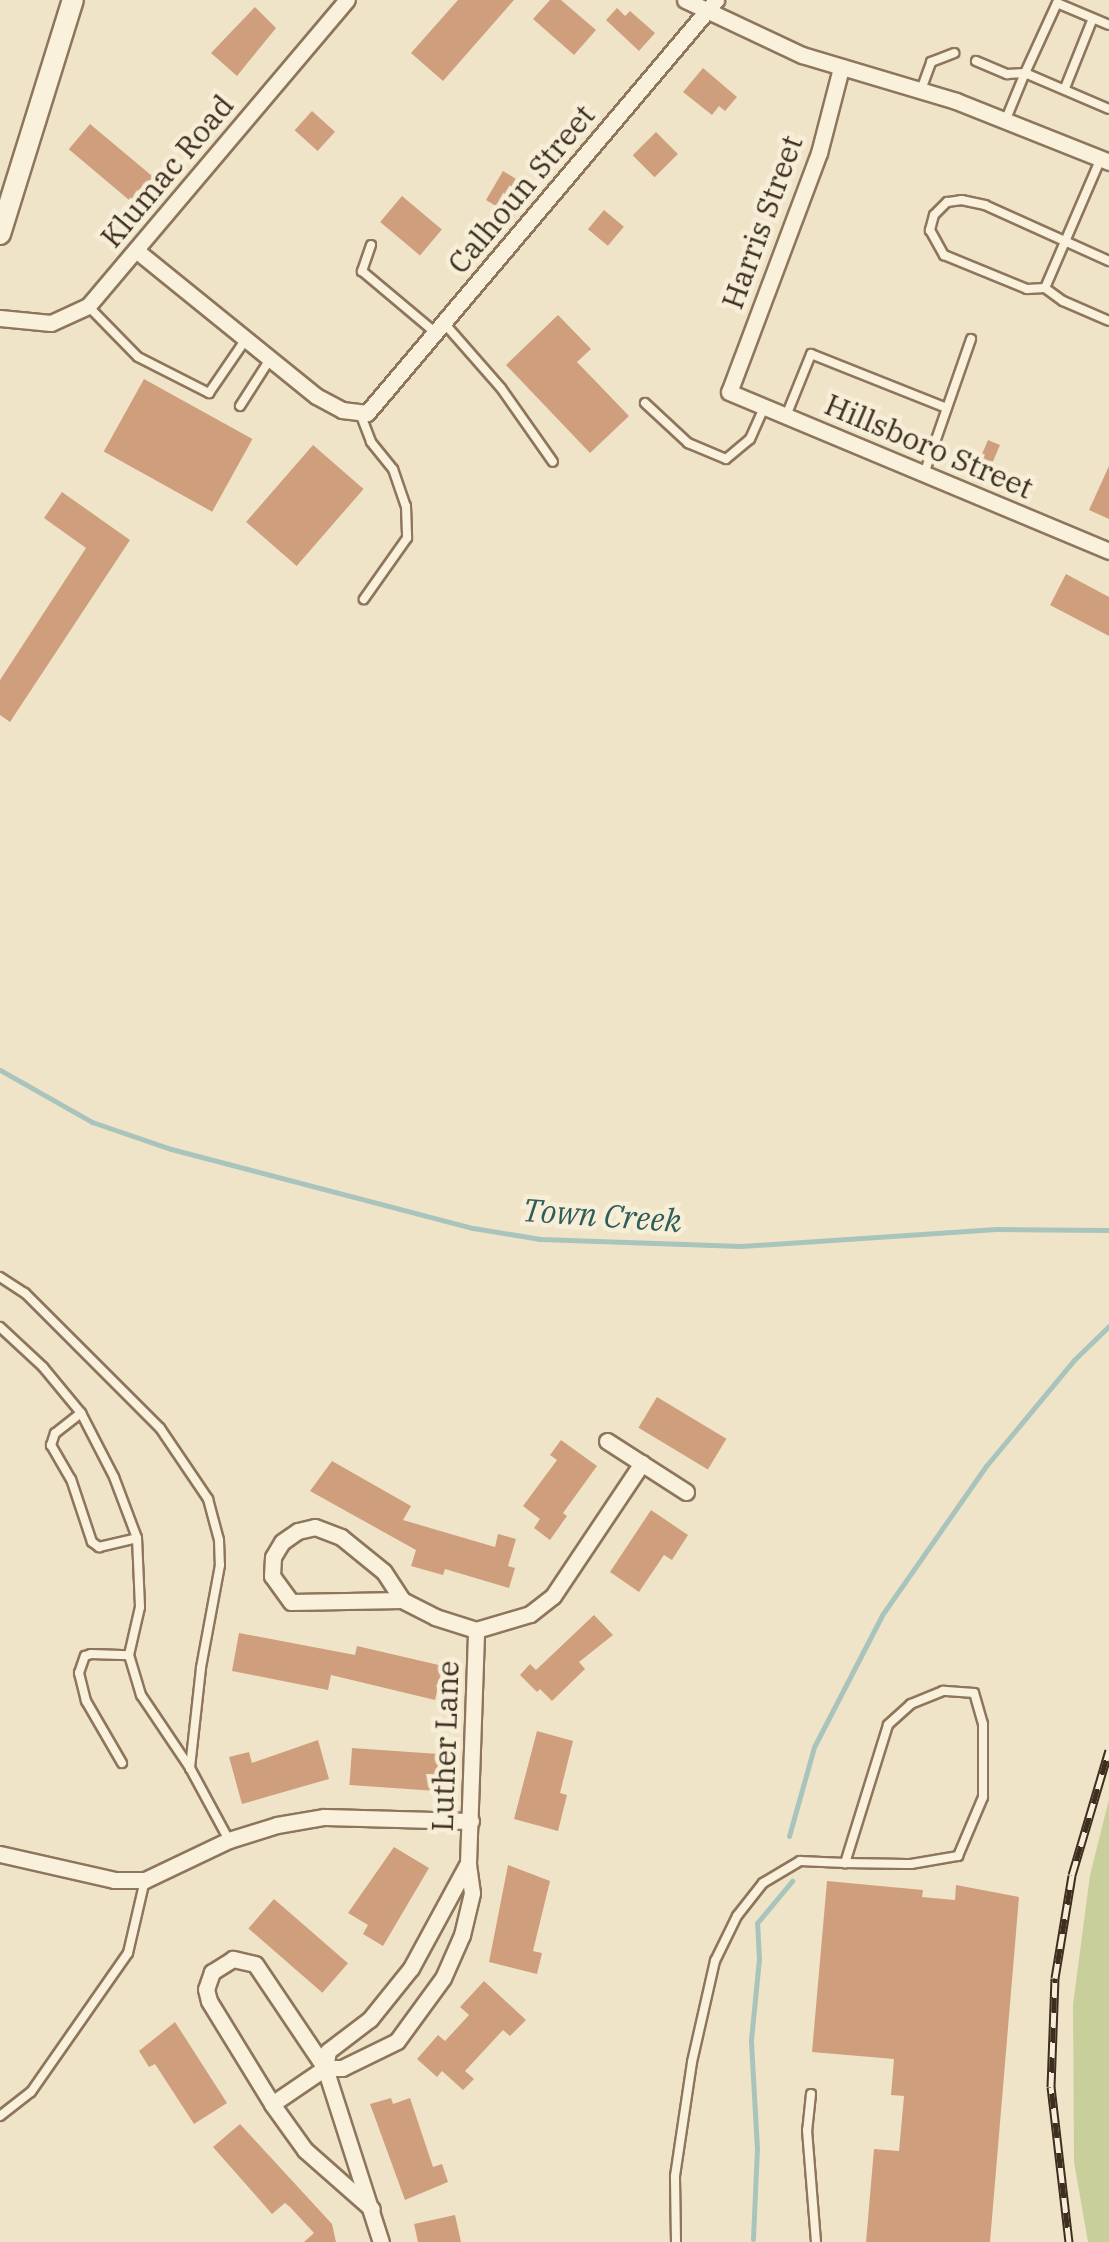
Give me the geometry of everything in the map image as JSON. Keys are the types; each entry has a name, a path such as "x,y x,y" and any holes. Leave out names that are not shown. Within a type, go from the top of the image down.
{"street":[{"path":"0,234 73,0"},
{"name":"Klumac Road","path":"0,318 51,323 88,306 346,0"},
{"path":"686,0 711,6 767,41 1006,119 1105,160"},
{"name":"Calhoun Street","path":"364,413 711,6"},
{"name":"Harris Street","path":"729,392 819,153 841,68"},
{"path":"137,251 330,405 364,413"},
{"name":"Hillsboro Street","path":"729,392 1109,551"},
{"path":"607,1441 686,1492"},
{"path":"402,1600 384,1572 341,1536 316,1527 298,1531 282,1542 273,1557 272,1576 292,1602 402,1600 435,1617 476,1630 530,1614 553,1596 642,1463"},
{"name":"Luther Lane","path":"468,1863 411,1968 370,2019 328,2052 325,2068 342,2068 396,2041 443,1978 462,1936 472,1893 468,1863 476,1630"},
{"path":"0,1854 114,1880 145,1880 229,1840 324,1817 471,1820"},
{"path":"372,2209 304,2150 272,2104 208,2001 208,1980 219,1966 240,1958 264,1972 325,2068 372,2209 380,2240"},
{"path":"272,2104 325,2068"}],"lane":[{"path":"1006,119 1057,3 1109,24"},
{"path":"1065,88 1093,18"},
{"path":"922,90 931,62 941,54 954,53"},
{"path":"976,62 1007,74 1025,73 1109,109"},
{"path":"1046,288 1105,160"},
{"path":"1109,261 985,205 962,200 948,202 934,216 930,230 944,256 1027,289 1046,288 1062,301 1109,321"},
{"path":"370,245 362,271 440,328 501,388 552,462"},
{"path":"88,306 138,357 210,394 246,339"},
{"path":"924,474 971,340"},
{"path":"786,416 811,354 947,408"},
{"path":"240,406 270,359"},
{"path":"645,403 688,442 726,459 750,439 764,407"},
{"path":"364,413 371,442 393,469 406,506 408,538 364,599"},
{"path":"0,1277 25,1293 160,1428 208,1499 220,1540 220,1565 201,1668 190,1768"},
{"path":"1,1330 81,1413 114,1477 138,1538 140,1607 129,1654 141,1696 190,1768 229,1840"},
{"path":"81,1413 56,1433 52,1445 71,1479 92,1542 100,1548 138,1538"},
{"path":"122,1763 86,1701 79,1673 90,1654 129,1654"},
{"path":"676,2242 675,2176 692,2062 716,1961 737,1916 762,1884 800,1861 912,1864 958,1856 982,1797 983,1724 974,1693 943,1692 911,1704 888,1725 845,1862"},
{"path":"0,2116 30,2092 128,1953 145,1880"},
{"path":"811,2094 806,2130 816,2242"}],"green space":[{"path":"1109,1799 1109,2242 1088,2242 1074,2162 1073,2005 1090,1875"}],"building":[{"path":"458,0 514,0 443,81 411,53"},
{"path":"550,0 561,0 596,30 574,55 533,19"},
{"path":"255,7 276,28 237,76 211,53"},
{"path":"617,8 625,16 630,11 655,33 639,51 606,20"},
{"path":"703,68 737,97 725,111 719,106 712,115 683,92"},
{"path":"312,111 335,132 318,151 295,130"},
{"path":"90,124 154,177 132,203 69,149"},
{"path":"656,132 678,154 655,177 633,155"},
{"path":"503,171 536,191 530,202 524,199 514,217 486,200"},
{"path":"402,196 442,229 420,255 380,222"},
{"path":"604,210 624,227 608,246 588,229"},
{"path":"558,315 591,349 577,362 629,416 590,453 506,365"},
{"path":"144,379 252,439 212,512 104,452"},
{"path":"988,440 1000,445 983,486 971,481"},
{"path":"313,445 364,489 297,566 246,522"},
{"path":"1109,466 1109,519 1089,510"},
{"path":"62,492 130,540 10,722 0,715 0,680 86,548 44,518"},
{"path":"1066,574 1109,597 1109,636 1050,605"},
{"path":"657,1397 726,1439 708,1470 638,1428"},
{"path":"561,1440 597,1466 563,1513 567,1516 550,1540 534,1528 540,1519 523,1506 557,1460 550,1455"},
{"path":"332,1461 411,1506 403,1520 495,1547 498,1534 516,1539 508,1566 515,1568 509,1588 445,1569 443,1575 411,1566 416,1550 310,1491"},
{"path":"651,1510 688,1535 672,1560 664,1555 639,1592 610,1572"},
{"path":"594,1615 613,1635 579,1662 585,1669 552,1701 540,1689 537,1692 520,1675 530,1664 536,1670"},
{"path":"239,1633 355,1655 357,1646 443,1666 435,1700 331,1675 328,1690 232,1671"},
{"path":"537,1731 573,1741 560,1793 567,1795 558,1831 514,1819"},
{"path":"318,1740 329,1779 242,1804 229,1757 249,1752 252,1763"},
{"path":"352,1748 439,1754 436,1791 349,1785"},
{"path":"394,1847 429,1868 383,1946 363,1934 368,1925 348,1913"},
{"path":"508,1865 550,1881 533,1951 542,1953 537,1974 489,1962"},
{"path":"827,1881 923,1890 922,1897 955,1900 956,1885 1019,1897 990,2242 866,2242 874,2149 899,2151 904,2096 891,2095 894,2059 812,2052"},
{"path":"274,1899 348,1963 322,1993 248,1928"},
{"path":"484,1981 526,2020 510,2036 503,2030 465,2071 474,2079 463,2090 442,2071 437,2077 417,2059 438,2035 445,2041 469,2015 460,2007"},
{"path":"175,2022 227,2103 194,2124 155,2064 149,2067 139,2051"},
{"path":"391,2098 393,2104 410,2098 433,2167 442,2164 448,2182 405,2200 370,2104"},
{"path":"240,2124 332,2224 336,2242 304,2242 314,2233 290,2207 285,2203 272,2214 213,2147"},
{"path":"455,2215 461,2242 418,2242 414,2224"}],"waterway":[{"name":"Town Creek","path":"0,1070 92,1122 171,1149 473,1228 540,1239 741,1246 996,1229 1109,1230"},
{"path":"789,1836 814,1747 882,1615 986,1466 1074,1360 1109,1326"},
{"path":"753,2239 757,2149 751,2040 759,1959 757,1923 792,1881"}],"railway":[{"path":"1069,2242 1051,2087 1055,1978 1072,1875 1109,1750"}]}
